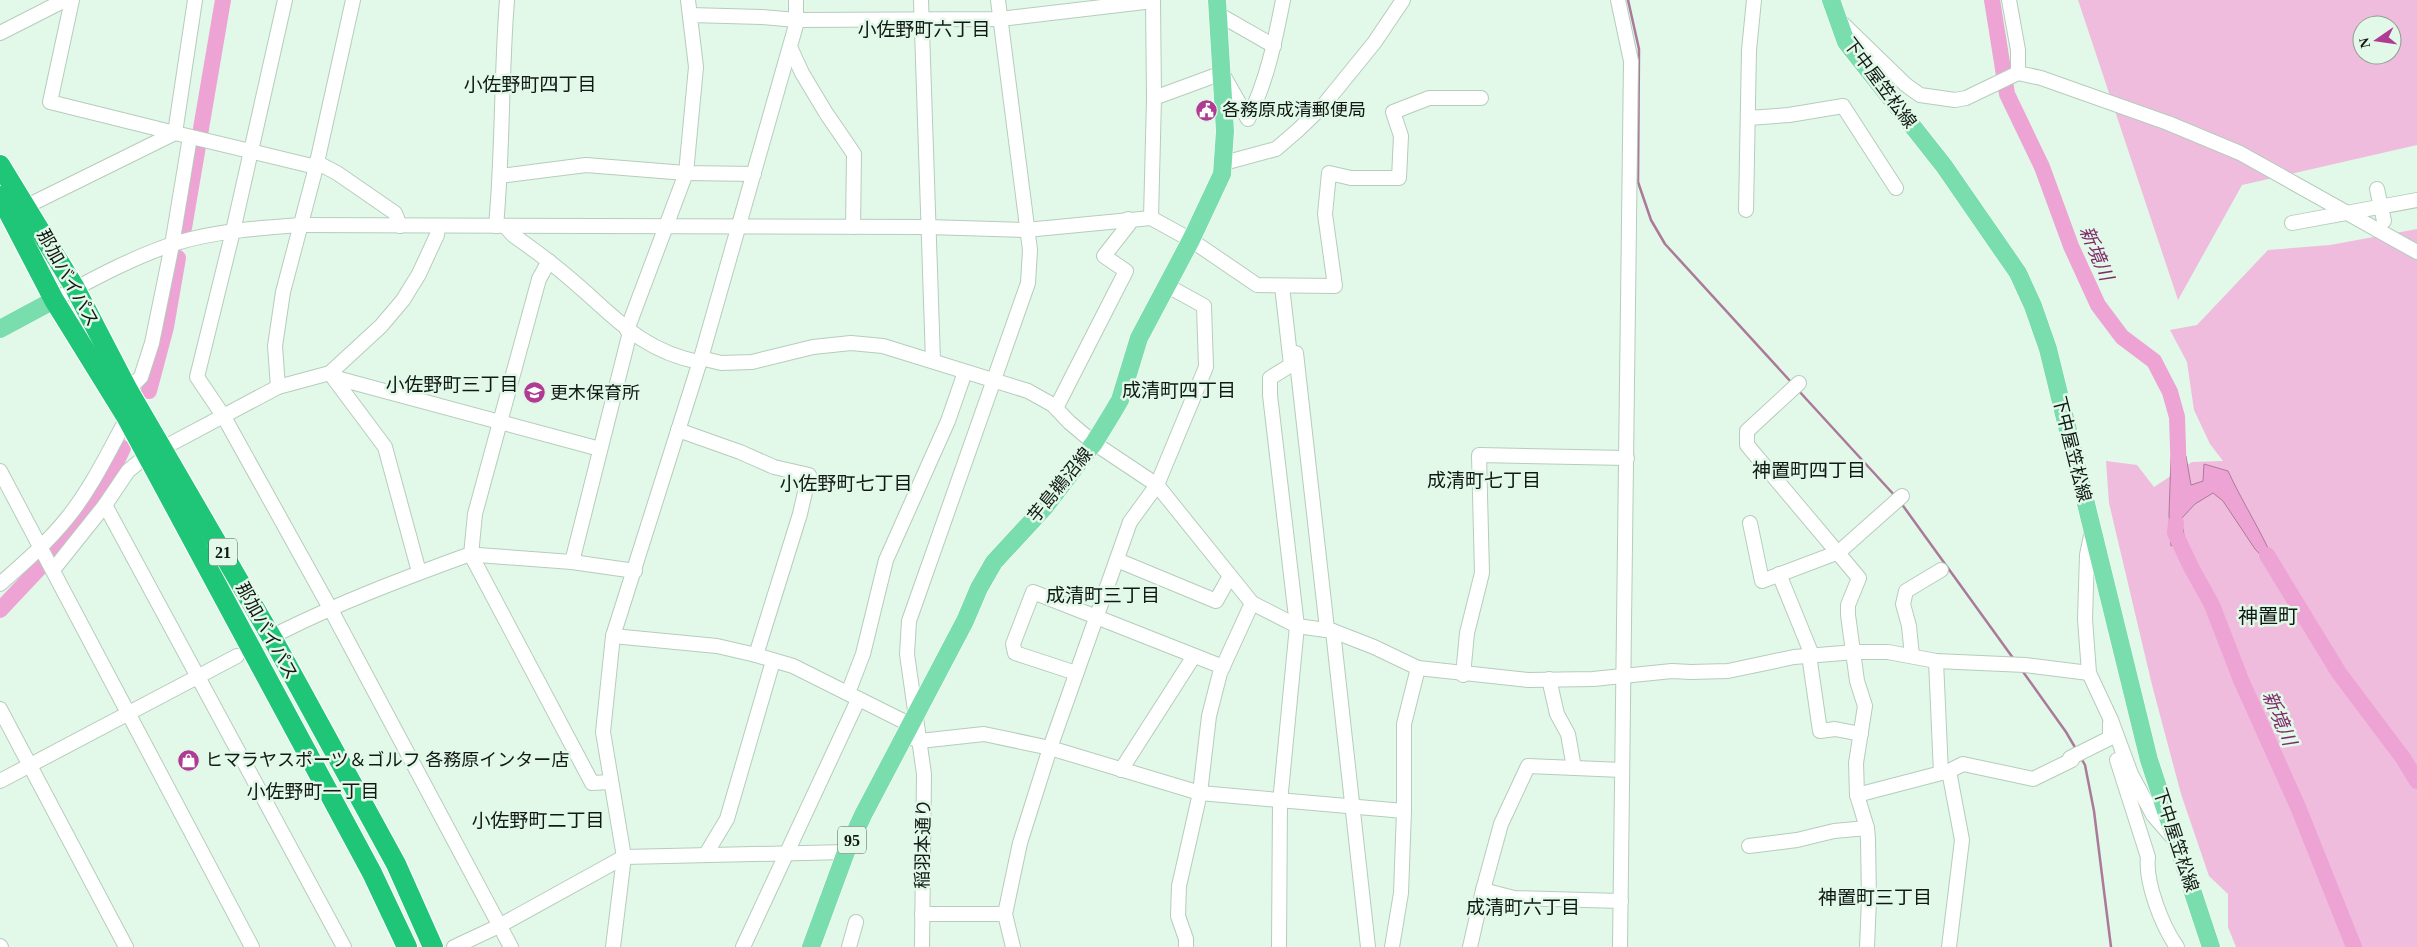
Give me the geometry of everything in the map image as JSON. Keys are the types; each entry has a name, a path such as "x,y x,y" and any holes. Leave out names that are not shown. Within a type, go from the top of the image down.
{"highway":[{"name":"那加バイパス","path":"0,165 7,209 54,300 127,418 155,452 275,643 396,864 433,947"},
{"name":"那加バイパス","path":"7,209 75,288 128,390 155,452 372,873 407,947"}],"main road":[{"name":"下中屋笠松線","path":"1831,0 1846,42 1944,166 2018,273 2033,306 2048,349 2149,760 2211,947"},
{"name":"芋島鵜沼線","path":"811,947 846,852 863,815 913,730 994,562 1044,508 1094,443 1120,400 1139,338 1191,240 1222,174 1226,131 1217,7"},
{"path":"0,329 54,300"}],"street":[{"path":"2,32 65,0"},
{"path":"72,0 50,102 316,165 337,173 395,213 400,226"},
{"path":"175,133 195,0"},
{"path":"285,0 250,150 234,230 198,377 224,417 330,608 510,947"},
{"path":"278,387 275,346 284,292 316,165 353,0"},
{"path":"501,226 501,107 507,0"},
{"path":"572,562 628,331 686,173 696,67 688,0"},
{"path":"613,947 624,857 603,732 613,636 635,571 739,228 790,47 796,20 796,0"},
{"path":"921,0 933,361"},
{"name":"稲羽本通り","path":"922,947 924,774 913,730 907,654 908,621 1028,283 1030,250 998,0"},
{"path":"1154,98 1222,73 1248,119 1260,94 1274,46 1283,0"},
{"path":"1224,163 1276,150 1298,130 1322,107 1374,43 1403,0"},
{"path":"1618,0 1631,61 1620,947"},
{"path":"1746,210 1750,50 1754,0"},
{"path":"2009,0 2018,50 2018,73"},
{"path":"690,16 762,17 796,20 1000,19 1080,5 1153,1 1152,218"},
{"path":"1217,7 1274,46"},
{"path":"1836,17 1906,85 1920,95 1955,100 1966,98 2018,73 2087,93 2240,153 2417,252"},
{"path":"790,47 802,73 854,154 853,227"},
{"path":"54,300 138,257 172,245 234,230 301,225 739,228 928,227 1026,230 1152,218 1191,240 1257,285 1335,286 1325,214 1329,173 1351,178 1399,178 1401,136 1393,112 1429,98 1482,98"},
{"path":"1748,118 1789,115 1843,106 1896,188"},
{"path":"7,209 175,133"},
{"path":"128,390 141,377 152,344 196,138"},
{"path":"500,176 586,166 686,173 754,174"},
{"path":"2378,189 2384,221"},
{"path":"2292,223 2417,200"},
{"path":"1056,408 1126,271 1104,256 1129,224 1128,220"},
{"path":"0,584 47,559 105,505 128,471 155,452 278,387 330,373 381,326 403,300 419,274 437,235 438,226"},
{"path":"501,226 549,261 628,331 656,349 675,357 721,362 752,362 813,347 851,343 883,346 1028,391 1056,408 1094,443 1156,485 1252,603 1297,626 1330,630 1374,646 1418,668 1463,675 1528,680 1593,679 1623,674 1672,671 1728,671 1810,655 1855,652 1912,656 1936,661 2018,665 2089,673"},
{"path":"549,261 539,279 475,514 471,555 592,783 611,782"},
{"path":"1013,947 1006,914 1020,843 1050,748 1130,522 1156,485 1206,367 1204,306 1166,285"},
{"path":"1279,947 1280,802 1297,626 1270,395 1270,378 1291,365 1282,286"},
{"path":"1287,335 1294,334 1368,947"},
{"path":"743,947 788,852 853,696 886,560 948,421 965,372"},
{"path":"330,373 340,379 600,449"},
{"path":"330,373 385,447 419,572"},
{"path":"1797,385 1747,431 1747,446 1839,552 1859,578 1848,605 1851,645 1855,652 1857,681 1865,706 1856,763 1857,795 1867,828 1870,900 1867,947"},
{"path":"47,559 69,516 104,460 127,418"},
{"path":"678,430 740,452 774,467 809,475 800,514 756,655"},
{"path":"1463,675 1467,633 1482,573 1479,455 1627,458"},
{"path":"0,472 252,947"},
{"path":"1750,523 1762,581 1839,552 1900,498"},
{"path":"105,505 344,947"},
{"path":"2092,531 2087,555 2085,619 2089,673 2111,720 2131,774 2154,815 2176,843"},
{"path":"281,632 330,608 419,572 471,555 572,562 635,571"},
{"path":"1117,560 1216,601 1230,576"},
{"path":"1912,656 1910,626 1903,604 1906,591 1941,570"},
{"path":"1780,574 1810,655 1820,731 1835,729 1861,734"},
{"path":"1076,673 1015,653 1013,644 1033,592 1223,667"},
{"path":"1186,947 1186,939 1178,916 1179,886 1200,793 1209,716 1223,667 1252,603"},
{"path":"613,636 717,646 793,666 853,696 913,730 984,734 1050,748 1200,793 1280,802 1404,811"},
{"path":"0,782 237,656"},
{"path":"1121,770 1194,656"},
{"path":"706,854 726,820 773,661"},
{"path":"1936,661 1945,772 1962,840 1950,947"},
{"path":"1392,947 1401,894 1404,811 1404,724 1418,668"},
{"path":"1549,679 1557,714 1568,734 1574,768"},
{"path":"0,709 126,947"},
{"path":"2111,720 2110,738 2148,857 2146,871 2168,935 2176,947"},
{"path":"1857,795 1945,772 1963,764 2033,779 2110,738"},
{"path":"1470,947 1482,890 1501,824 1528,766 1622,770"},
{"path":"1749,846 1797,840 1834,831 1867,828"},
{"path":"454,947 499,926 624,857 846,852"},
{"path":"1482,890 1514,898 1621,901"},
{"path":"922,914 1006,914"},
{"path":"849,947 856,922"}],"shaded area":[{"path":"2078,0 2417,0 2417,145 2242,185 2178,300"},
{"path":"2417,229 2417,947 2236,947 2228,927 2228,894 2209,876 2181,794 2152,685 2109,503 2106,461 2137,465 2154,487 2192,462 2223,461 2210,444 2194,410 2187,362 2170,330 2197,325 2268,250 2330,245"},
{"path":"2186,456 2191,485 2203,481 2204,464 2228,471 2268,548 2279,574 2255,549 2223,501 2213,493 2195,504 2181,519 2185,540 2171,546 2169,515 2171,457"}],"waterway":[{"path":"184,228 223,0"},
{"path":"1628,0 1639,49 1638,182 1651,220 1665,244 1791,382"},
{"name":"新境川","path":"1992,0 2007,94 2042,167 2071,246 2098,305 2122,337 2154,361 2170,392 2177,417 2179,478"},
{"path":"149,391 166,327 178,258"},
{"path":"1798,390 1896,497"},
{"path":"0,610 63,543 113,469 123,448"},
{"path":"1901,503 2013,658"},
{"name":"新境川","path":"2176,523 2175,533 2212,605 2241,680 2298,807 2354,947"},
{"name":"新境川","path":"2267,555 2339,673 2403,758 2417,781"},
{"path":"2021,669 2076,749"},
{"path":"2081,758 2085,765 2094,811 2111,947"}],"place":[{"name":"各務原成清郵便局","path":"1206,110"},
{"name":"更木保育所","path":"534,393"},
{"name":"ヒマラヤスポーツ＆ゴルフ 各務原インター店","path":"189,760"}],"district":[{"name":"小佐野町六丁目","path":"924,29"},
{"name":"小佐野町四丁目","path":"530,84"},
{"name":"小佐野町三丁目","path":"452,384"},
{"name":"成清町四丁目","path":"1179,390"},
{"name":"神置町四丁目","path":"1809,470"},
{"name":"成清町七丁目","path":"1484,480"},
{"name":"小佐野町七丁目","path":"846,483"},
{"name":"成清町三丁目","path":"1103,595"},
{"name":"神置町","path":"2268,616"},
{"name":"小佐野町一丁目","path":"313,791"},
{"name":"小佐野町二丁目","path":"538,820"},
{"name":"神置町三丁目","path":"1875,897"},
{"name":"成清町六丁目","path":"1523,907"}]}
